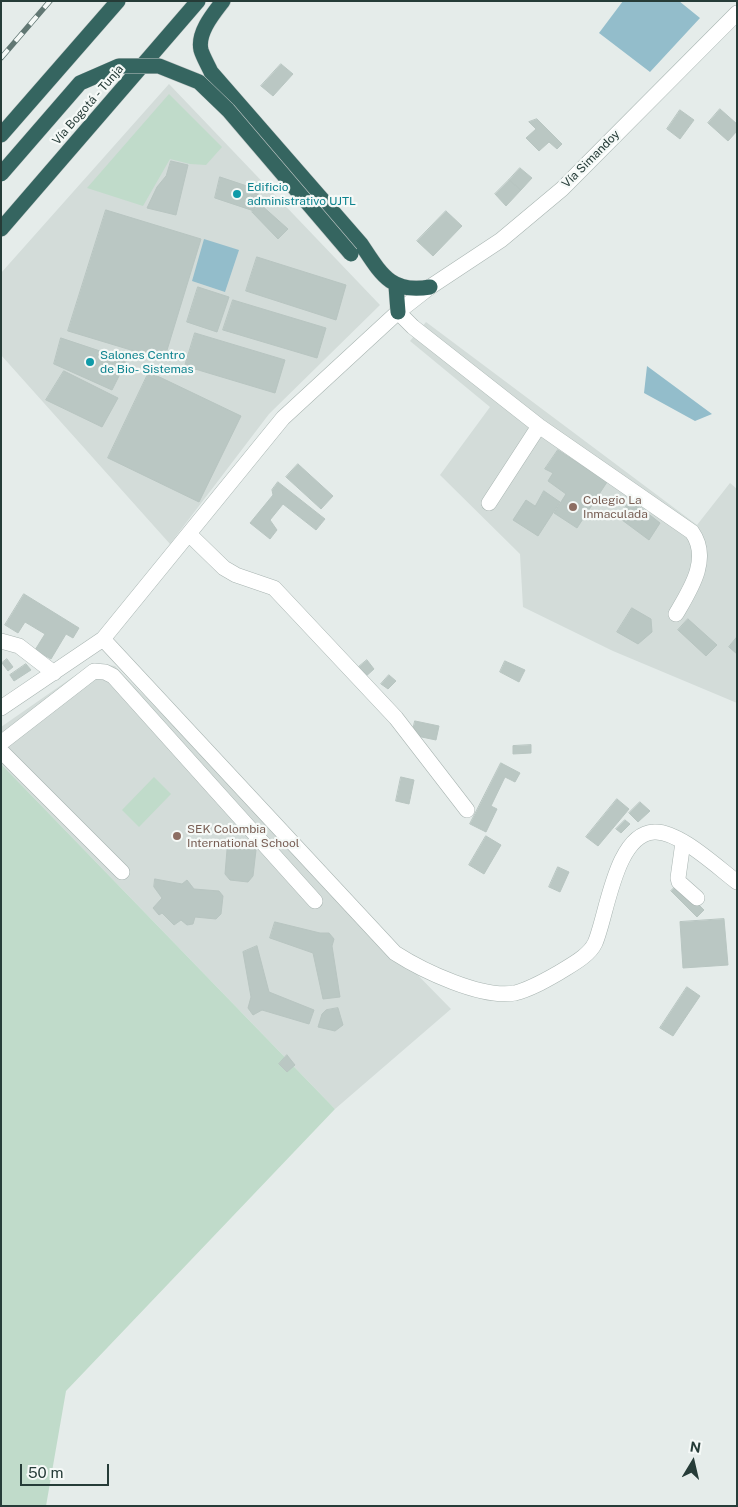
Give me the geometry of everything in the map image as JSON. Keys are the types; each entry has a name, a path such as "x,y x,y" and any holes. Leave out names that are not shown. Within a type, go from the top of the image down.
{"highway":[{"path":"1,135 118,1"},
{"name":"Vía Bogotá - Tunja","path":"1,229 198,1"},
{"path":"223,1 210,17 201,37 201,50 211,72 361,244 376,266 396,286 412,290 430,287"},
{"path":"1,174 80,82 119,66 159,66 199,82 228,110 351,254 376,266"},
{"path":"396,286 398,312"}],"street":[{"path":"732,1 737,5"},
{"name":"Vía Simandoy","path":"1,708 103,638 190,535 283,418 398,312 430,287 501,240 562,189 737,13"},
{"path":"398,312 413,327 539,426 692,532 700,548 700,559 691,587 676,614"},
{"path":"489,503 539,426"},
{"path":"190,535 224,568 236,575 274,588 396,718 467,810"},
{"path":"103,638 395,953 409,962 459,985 515,993 535,986 572,965 594,944 610,888 634,842 652,832 667,832 684,842 737,882"},
{"path":"1,641 19,646 54,673"},
{"path":"1,743 94,671 105,672 113,676 315,901"},
{"path":"1,751 122,872"},
{"path":"684,842 678,878 679,882 697,898"}],"shaded area":[{"path":"169,84 380,305 269,414 170,544 1,355 1,273"},
{"name":"Colegio La Inmaculada","path":"426,322 697,525 730,483 737,489 737,703 613,651 523,607 520,554 440,475 490,407 410,341"},
{"name":"SEK Colombia International School","path":"93,663 115,666 451,1009 335,1109 1,764 1,727"}],"green space":[{"path":"169,94 222,147 206,165 190,164 170,159 143,206 87,188"},
{"path":"1,764 335,1109 66,1391 46,1506 1,1506"},
{"path":"154,777 171,794 139,827 122,810"}],"water":[{"path":"623,1 679,1 700,18 650,72 599,33"},
{"path":"204,239 239,250 225,292 192,281"},
{"path":"647,366 712,414 695,421 644,393"}],"building":[{"path":"281,64 293,74 273,96 261,86"},
{"path":"720,109 737,124 737,131 728,141 708,123"},
{"path":"680,110 694,120 680,139 667,129"},
{"path":"537,119 562,144 557,149 549,142 539,151 526,138 536,129 529,122"},
{"path":"171,161 188,165 176,215 147,208 157,187 166,176"},
{"path":"520,168 532,178 521,190 509,180"},
{"name":"Edificio administrativo UJTL","path":"220,177 259,190 254,211 215,198"},
{"path":"509,180 521,190 506,206 495,194"},
{"path":"260,204 288,229 278,239 252,212"},
{"path":"106,210 201,239 164,360 68,331"},
{"path":"446,211 462,226 433,256 417,241"},
{"path":"257,257 346,285 336,320 246,291"},
{"path":"198,287 229,297 217,332 187,322"},
{"path":"233,300 326,328 317,358 223,330"},
{"path":"195,333 285,360 275,393 185,366"},
{"name":"Salones Centro de Bio- Sistemas","path":"61,338 127,360 112,390 54,364"},
{"path":"64,371 118,398 102,427 46,400"},
{"path":"149,372 241,416 199,502 108,458"},
{"path":"558,450 607,482 577,528 554,513 566,494 548,481 553,473 545,469"},
{"path":"298,464 333,496 321,509 286,477"},
{"path":"278,482 325,519 316,530 283,504 270,520 277,530 270,539 250,523 273,495 272,490"},
{"path":"544,491 560,502 538,536 513,520 526,500 535,506"},
{"path":"631,500 660,523 649,540 618,517"},
{"path":"24,594 79,628 73,638 66,634 51,659 35,650 45,634 25,622 18,633 5,625"},
{"path":"632,608 651,619 652,632 638,644 617,632"},
{"path":"688,619 717,645 706,656 678,630"},
{"path":"737,637 737,654 729,647"},
{"path":"7,659 13,667 8,671 2,663"},
{"path":"367,660 374,669 363,679 355,670"},
{"path":"505,661 525,670 519,682 500,672"},
{"path":"26,664 31,670 14,681 10,675"},
{"path":"389,675 396,681 388,689 381,684"},
{"path":"415,721 439,726 436,740 412,735"},
{"path":"531,745 531,753 513,754 513,746"},
{"path":"501,763 520,773 515,782 505,777 491,806 497,809 486,832 470,824"},
{"path":"401,777 414,780 409,804 396,801"},
{"path":"617,799 629,809 598,846 586,837"},
{"path":"640,802 650,811 638,822 629,813"},
{"path":"625,820 630,824 621,833 616,829"},
{"path":"486,836 501,845 484,874 469,865"},
{"path":"232,845 252,846 256,850 253,876 248,882 230,880 225,874 227,850"},
{"path":"558,867 569,872 560,892 549,887"},
{"path":"155,879 182,884 187,880 194,889 219,891 223,896 221,914 216,919 195,917 193,924 187,925 181,920 174,925 162,913 159,915 153,908 162,898 154,887"},
{"path":"678,884 704,910 697,917 671,891"},
{"path":"724,919 728,965 683,968 680,922"},
{"path":"275,922 320,933 329,933 334,939 332,946 340,997 323,999 313,953 270,938"},
{"path":"257,946 269,992 314,1010 309,1024 262,1010 253,1015 248,1008 251,997 243,952"},
{"path":"687,987 700,996 673,1036 660,1028"},
{"path":"338,1008 343,1025 335,1031 318,1027 322,1014 326,1010"},
{"path":"287,1055 295,1065 287,1072 279,1064"}],"railway":[{"path":"1,58 50,1"}],"place":[{"name":"Edificio administrativo UJTL","path":"237,194"},
{"name":"Salones Centro de Bio- Sistemas","path":"90,362"},
{"name":"Colegio La Inmaculada","path":"573,507"},
{"name":"SEK Colombia International School","path":"177,836"}]}
